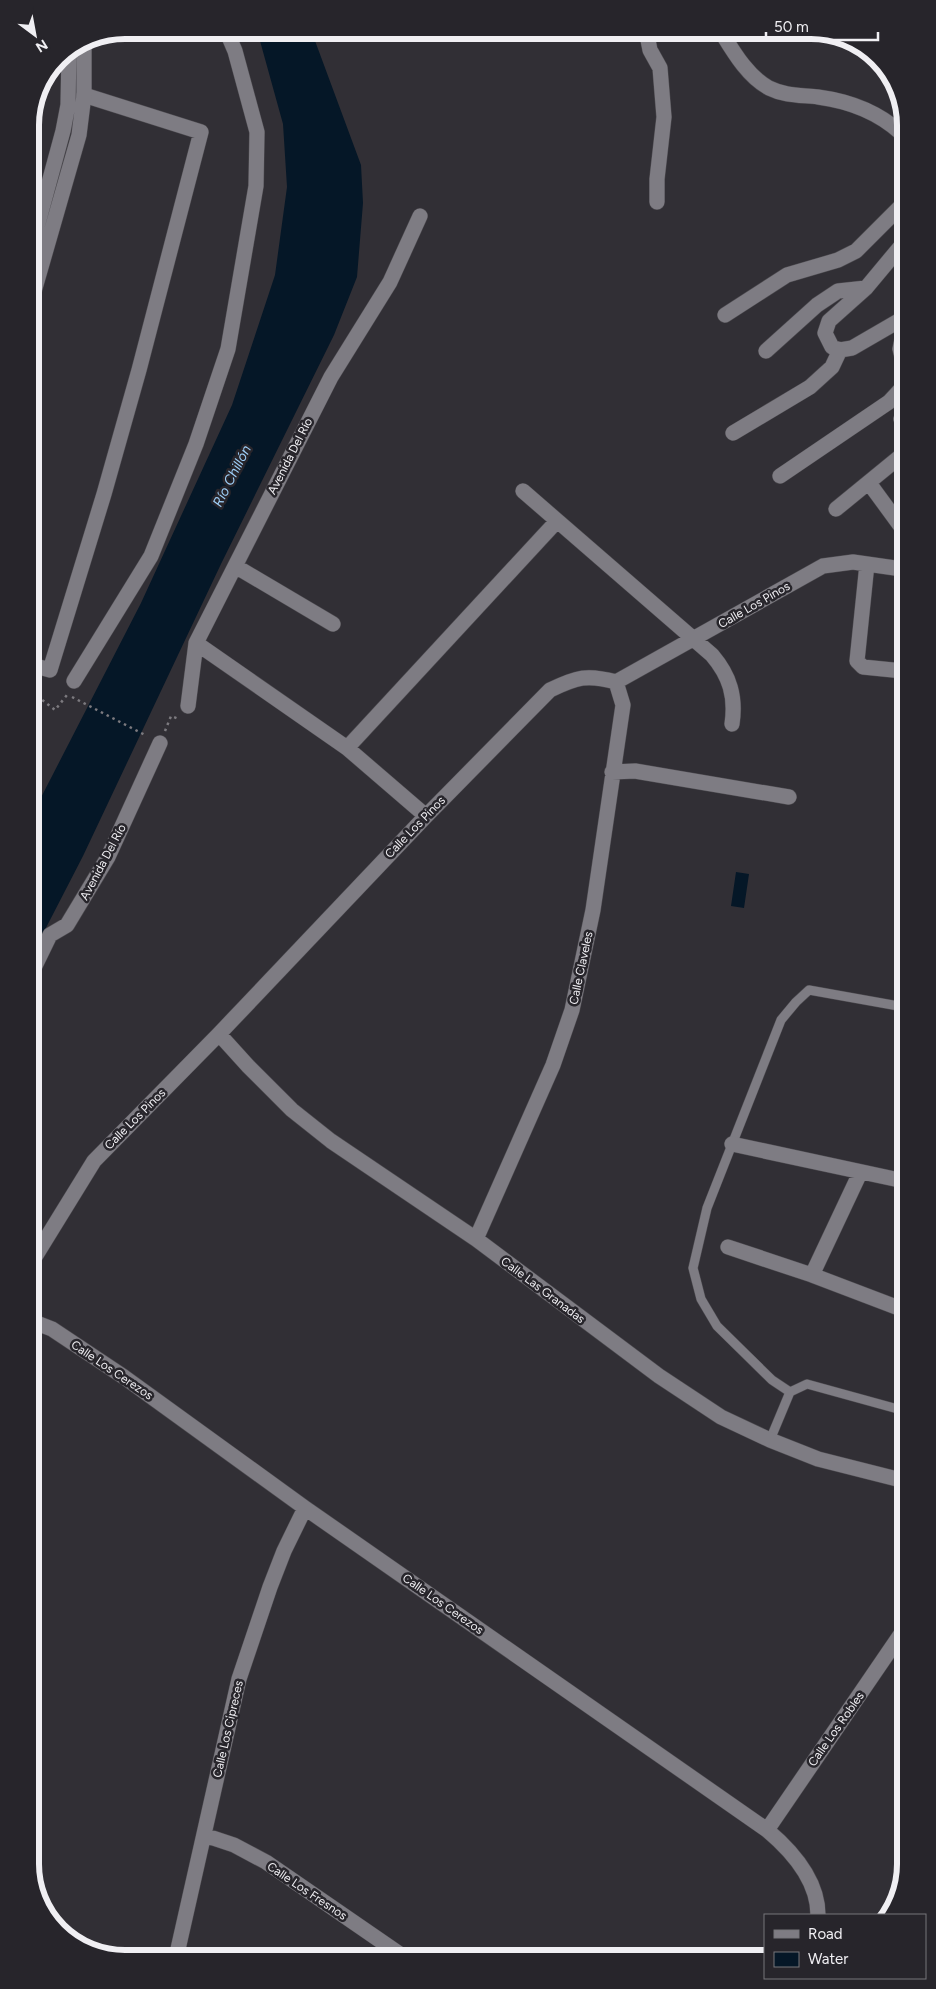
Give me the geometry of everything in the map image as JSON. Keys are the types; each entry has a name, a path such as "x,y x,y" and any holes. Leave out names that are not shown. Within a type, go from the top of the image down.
{"street":[{"path":"71,688 151,556 196,444 228,349 256,186 257,132 235,51 230,39"},
{"path":"648,39 650,50 660,68 664,117 657,179 657,202"},
{"path":"726,39 752,75 769,88 791,95 817,97 851,104 872,113 897,130"},
{"path":"39,229 79,135 84,95 84,49"},
{"path":"39,262 68,104 69,59"},
{"path":"39,667 50,670 104,494 139,370 201,132 84,95"},
{"path":"724,315 787,275 838,260 856,251 897,210"},
{"name":"Avenida Del Río","path":"188,706 196,642 331,377 390,282 420,216"},
{"path":"897,251 866,288 830,321 825,333 832,347 840,350 852,348 897,322"},
{"path":"766,351 817,305 838,291 866,288"},
{"path":"733,433 810,387 832,367 840,350"},
{"path":"780,476 889,402 897,393"},
{"path":"836,509 897,459"},
{"path":"869,482 897,521"},
{"path":"523,491 712,656 726,674 733,694 732,724"},
{"path":"346,748 558,521"},
{"name":"Calle Los Pinos","path":"39,1250 94,1161 550,690 572,679 591,677 616,682 694,640 813,571 834,564 853,562 897,568"},
{"path":"867,564 857,662 863,667 897,670"},
{"path":"235,566 333,624"},
{"path":"196,642 346,748 426,816"},
{"name":"Calle Claveles","path":"476,1239 552,1065 572,1010 593,910 623,705 616,682"},
{"name":"Avenida Del Río","path":"39,956 50,935 67,925 108,857 157,741"},
{"path":"612,772 635,771 789,797"},
{"name":"Calle Las Granadas","path":"219,1034 292,1110 331,1141 476,1239 659,1376 721,1417 770,1440 818,1459 897,1479"},
{"path":"732,1144 897,1180"},
{"path":"812,1275 860,1173"},
{"path":"728,1247 812,1275 897,1307"},
{"name":"Calle Los Cerezos","path":"39,1324 52,1329 124,1378 305,1508 767,1830 787,1847 806,1873 818,1906 818,1914"},
{"name":"Calle Los Cipreces","path":"178,1950 242,1671 270,1587 284,1551 305,1508"},
{"name":"Calle Los Robles","path":"767,1830 897,1640"},
{"name":"Calle Los Fresnos","path":"204,1835 234,1845 266,1862 394,1950"}],"lane":[{"path":"790,1392 772,1380 717,1326 700,1299 693,1268 706,1208 781,1020 796,1002 808,990 897,1006"},
{"path":"770,1440 790,1392 807,1384 897,1409"}],"path":[{"path":"39,697 55,710 71,688"},
{"path":"72,697 157,741"}],"water":[{"name":"Río Chillón","path":"259,39 314,39 361,165 363,203 357,277 334,335 221,564 83,856 39,941 39,801 141,603 232,405 275,275 287,187 283,124"},
{"path":"736,872 749,874 744,908 731,906"}]}
